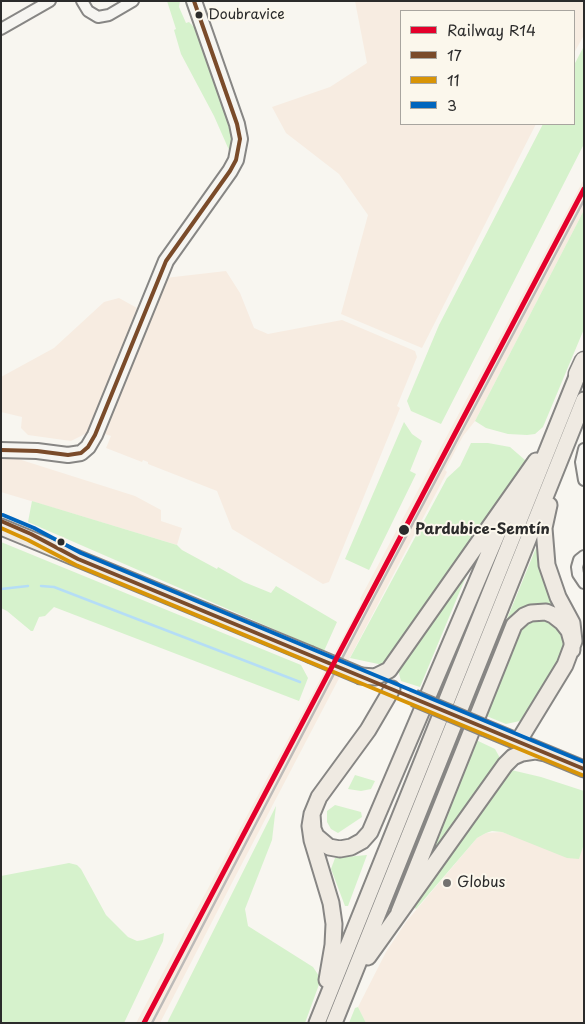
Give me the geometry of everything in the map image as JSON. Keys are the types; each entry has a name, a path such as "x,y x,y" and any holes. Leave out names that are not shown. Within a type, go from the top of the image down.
{"main road":[{"path":"518,742 565,665 572,650 573,628 552,585 544,541 561,438 581,367"},
{"path":"318,1020 561,438 584,400"},
{"path":"361,676 375,677 389,670 515,492 561,438"},
{"path":"334,1023 561,438"},
{"path":"312,814 312,825 316,836 329,847 340,849 351,847 362,841 370,832 515,492"},
{"path":"1,522 31,534 78,559"},
{"path":"1,527 584,769"},
{"path":"399,912 514,625 524,616 531,613 546,612 553,615 569,631 572,650"},
{"path":"318,1020 333,950 334,924 331,903 312,840 310,826 312,814 319,797 368,730 392,689"},
{"path":"532,720 534,739 545,753"},
{"path":"348,988 399,912 507,762 516,755 525,752 545,753"}],"street":[{"path":"1,29 50,1"},
{"path":"82,1 88,11 98,17 109,15 133,1"},
{"path":"1,450 38,451 68,455 81,453 88,447 95,435 166,261 236,160 240,139 237,124 194,1"},
{"path":"584,449 581,462 584,480"},
{"path":"584,556 578,562 577,570 584,583"}],"shaded area":[{"path":"355,1 584,1 584,35 575,51 575,10 400,10 400,125 535,125 422,348 341,314 368,215 339,174 286,133 272,107 330,87 367,63"},
{"path":"584,179 584,210 475,421 463,436 445,470 447,472 445,476 160,1023 136,1023 362,601 360,599"},
{"path":"226,271 240,293 254,328 268,334 342,320 415,351 417,357 397,406 400,408 329,582 323,584 232,529 217,491 148,464 148,462 143,460 142,462 106,448 111,436 105,434 165,278"},
{"path":"119,298 137,308 89,432 71,441 28,435 21,428 22,417 1,412 1,377 54,348 104,302"},
{"path":"1,456 12,457 135,496 161,510 161,521 182,528 177,545 1,492"},
{"path":"502,832 579,858 584,844 584,1023 366,1023 358,1007 386,952 406,922 477,838 486,833"}],"green space":[{"path":"167,1 180,1 179,7 186,23 189,22 194,27 202,48 206,50 230,121 233,147 229,150 214,116 181,54 174,30 176,29"},
{"path":"584,46 584,144 441,424 411,411 407,401 439,325 542,125 575,125 575,63"},
{"path":"584,210 584,329 543,427 535,434 527,435 508,434 486,428 475,421"},
{"path":"404,422 412,434 422,441 410,471 416,474 369,570 345,559"},
{"path":"471,443 488,443 510,447 525,460 525,466 390,659 383,665 350,658 447,478 460,466"},
{"path":"32,501 177,545 182,550 217,569 218,567 244,582 271,593 276,586 337,622 324,651 28,522"},
{"path":"1,542 301,665 308,678 299,701 54,607 45,616 39,617 33,631 31,631 1,608"},
{"path":"536,548 540,549 559,611 529,609 474,711 470,709"},
{"path":"467,574 420,687 401,681 398,670 401,663"},
{"path":"544,618 554,621 563,635 564,649 561,662 529,714 525,715 520,721 506,724 484,715 517,630 524,622"},
{"path":"474,739 495,749 500,758 417,879"},
{"path":"507,769 541,777 584,791 584,844 579,859 567,858 502,832 492,831 477,838 416,909 413,906"},
{"path":"355,775 375,781 371,789 361,791 348,789"},
{"path":"335,805 361,812 362,817 338,833 331,829 327,822 327,811"},
{"path":"276,806 272,840 245,909 248,926 313,967 321,979 305,1023 167,1023"},
{"path":"367,855 348,906 345,906 331,869 335,858"},
{"path":"69,863 77,865 81,869 106,915 128,937 137,941 164,933 163,941 124,1023 1,1023 1,876"},
{"path":"358,1007 366,1023 349,1023 355,1008"}],"waterway":[{"path":"1,589 28,586"},
{"path":"41,586 54,587 300,682"}],"railway":[{"path":"152,1023 584,200"}],"rail line":[{"name":"R14","path":"144,1023 584,189"}],"transit line":[{"name":"17","path":"1,450 37,451 68,455 81,453 88,447 95,435 166,261 236,160 240,139 237,124 194,1"},
{"name":"3","path":"3,515 34,528 81,553 584,762"},
{"name":"17","path":"1,521 31,534 78,559 584,769"},
{"name":"11","path":"1,528 76,565 582,775"}],"place":[{"name":"Doubravice","path":"199,15"},
{"name":"Pardubice-Semtín","path":"404,530"},
{"name":"Globus","path":"447,883"}]}
